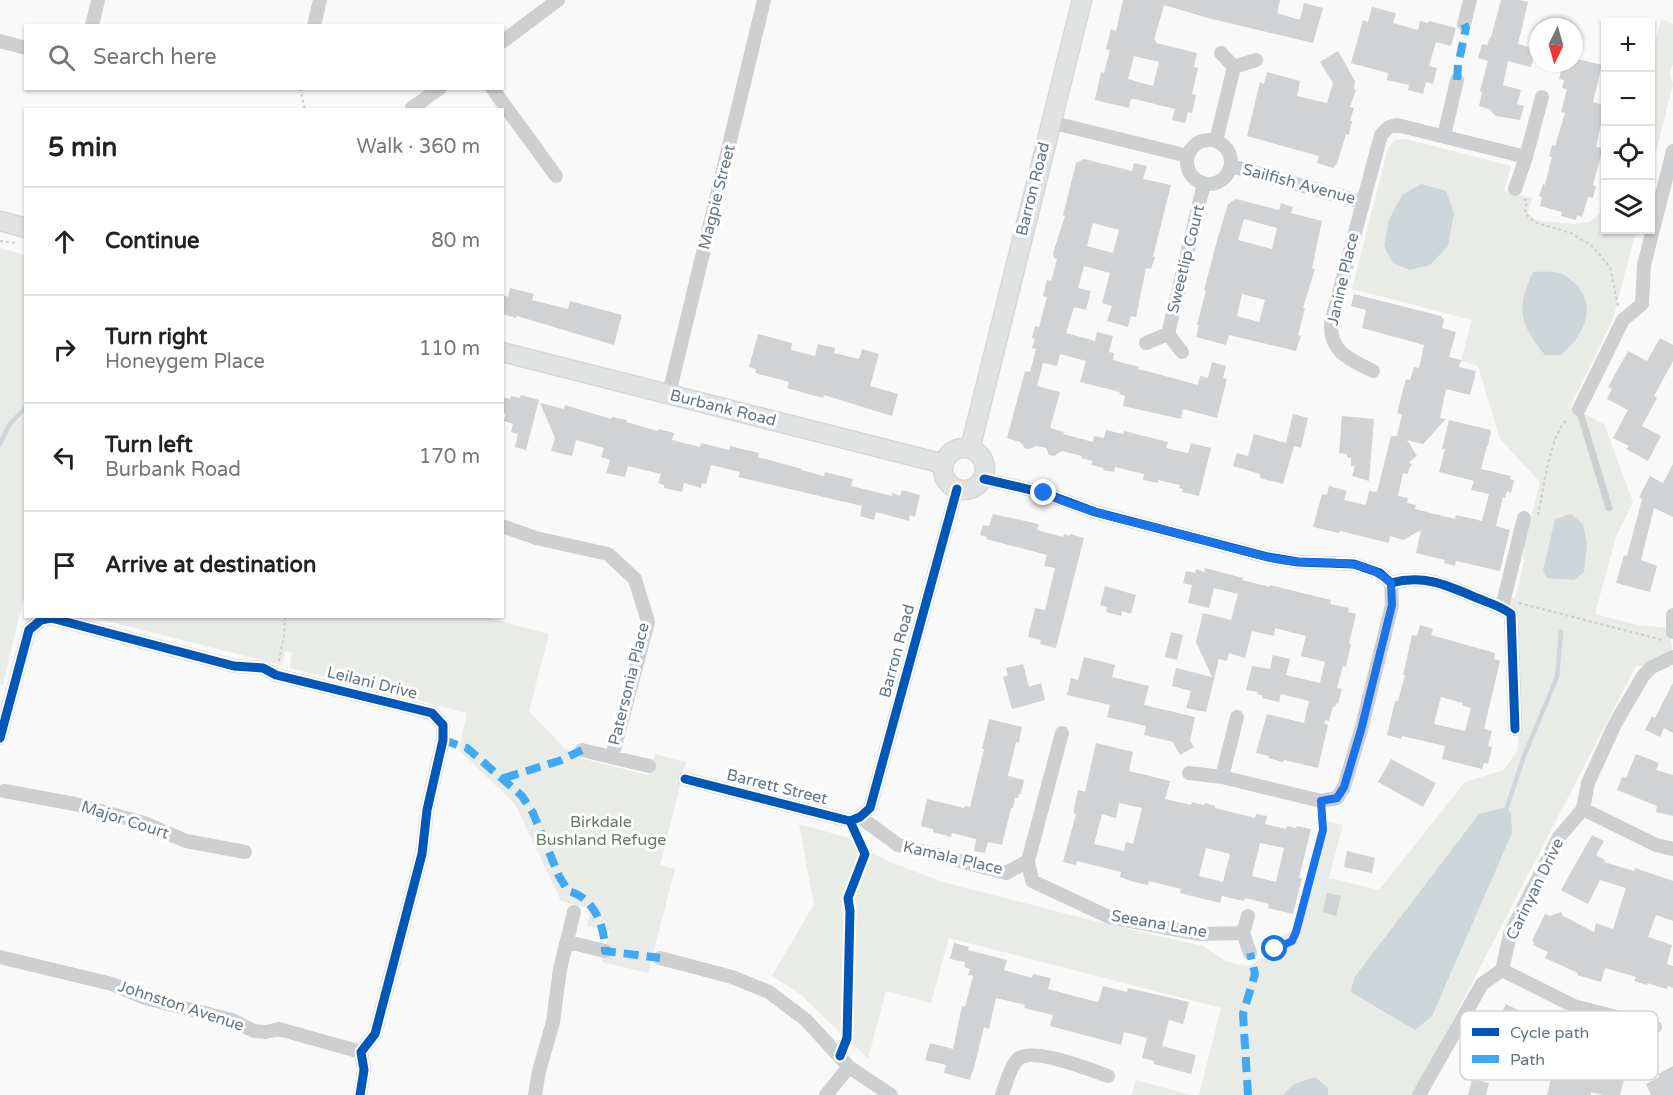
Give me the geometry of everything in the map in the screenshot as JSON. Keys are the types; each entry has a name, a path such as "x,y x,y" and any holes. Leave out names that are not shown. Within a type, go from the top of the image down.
{"street":[{"path":"92,24 98,0"},
{"path":"314,24 320,0"},
{"path":"504,40 558,0"},
{"name":"Magpie Street","path":"669,394 764,0"},
{"name":"Barron Road","path":"970,449 1082,0"},
{"path":"1464,24 1470,0"},
{"path":"0,40 24,47"},
{"path":"1221,53 1234,66"},
{"path":"1234,66 1256,60"},
{"path":"1216,141 1234,66"},
{"path":"1444,136 1457,80"},
{"path":"412,108 437,90"},
{"path":"493,90 556,176"},
{"path":"1515,189 1542,97"},
{"path":"1050,122 1188,156"},
{"name":"Sailfish Avenue","path":"1231,166 1362,202 1381,135 1384,130 1398,124 1526,157"},
{"path":"1202,141 1216,141 1230,153 1231,166 1221,180 1210,184 1204,183 1192,176 1187,163 1188,156 1191,150 1202,141"},
{"path":"1576,412 1623,320 1642,304 1644,266 1673,151"},
{"name":"Sweetlip Court","path":"1168,334 1204,183"},
{"name":"Janine Place","path":"1362,202 1330,333 1336,347 1349,358 1373,371"},
{"path":"0,221 23,236"},
{"name":"Sweetlip Court","path":"1146,343 1168,334"},
{"name":"Sweetlip Court","path":"1168,334 1182,352"},
{"name":"Burbank Road","path":"504,353 944,464"},
{"path":"964,448 976,451 986,467 984,479 975,488 957,489 947,482 944,476 944,464 951,453 964,448"},
{"path":"984,479 1044,493 1095,512 1268,557 1298,562 1342,563 1360,566 1380,573 1391,583 1392,605 1361,730 1344,787 1337,798 1321,801 1222,777 1189,773"},
{"name":"Barron Road","path":"860,817 870,808 957,489"},
{"path":"1503,603 1531,520"},
{"name":"Patersonia Place","path":"504,527 536,538 608,554 635,579 648,622 612,757"},
{"path":"1391,583 1407,578 1422,579 1503,603 1511,614 1515,729"},
{"path":"1668,636 1673,615"},
{"name":"Leilani Drive","path":"0,738 30,630 41,620 51,618 234,666 263,668 276,675 432,713 443,725 443,740 427,810 422,854 375,1034 361,1052"},
{"name":"Carinyan Drive","path":"1502,970 1510,934 1559,837 1583,809 1588,783 1615,724 1643,676 1652,667 1673,657"},
{"path":"1222,777 1237,717"},
{"name":"Kamala Place","path":"860,817 898,845 1006,873 1028,861 1062,733"},
{"path":"582,750 649,766"},
{"name":"Barrett Street","path":"685,779 850,821 860,817"},
{"name":"Major Court","path":"1,789 75,804 144,823 186,841 245,852"},
{"path":"1583,809 1656,844 1673,849"},
{"name":"Seeana Lane","path":"1028,861 1032,881 1109,917 1200,934 1243,933"},
{"path":"535,1095 538,1071 554,1022 560,969 574,912"},
{"path":"1248,916 1243,933 1250,953"},
{"path":"568,942 605,951"},
{"name":"Johnston Avenue","path":"0,957 112,984 145,998 232,1020 254,1031 266,1032 279,1029 361,1052"},
{"path":"660,958 732,977 769,992 806,1020 849,1066 891,1095"},
{"path":"1467,1011 1482,984 1502,970 1574,1006 1593,1011"},
{"path":"1419,1095 1460,1023"},
{"path":"360,1095 364,1070 361,1052"},
{"path":"1002,1095 1016,1060 1022,1056 1040,1055 1108,1076"},
{"path":"826,1095 849,1066"}],"lane":[{"path":"1576,412 1609,508"}],"path":[{"path":"300,90 305,108"},
{"path":"1515,189 1513,196 1527,201 1525,213 1534,222 1571,233 1592,246 1610,267 1619,316 1623,320"},
{"path":"0,241 23,236"},
{"path":"1531,520 1559,429 1576,412"},
{"path":"1503,603 1668,636"},
{"path":"276,675 284,636 285,618"},
{"path":"1250,953 1275,949 1292,941 1323,830 1321,801"}],"green space":[{"path":"1661,19 1673,24 1673,63 1670,74 1673,84 1655,156 1655,72 1655,44"},
{"path":"1406,139 1511,166 1504,191 1532,198 1528,213 1535,219 1575,224 1589,222 1599,214 1601,209 1601,234 1635,234 1613,319 1570,407 1604,424 1633,502 1616,537 1595,614 1638,625 1669,628 1673,654 1648,666 1636,666 1414,1095 1199,1095 1221,1008 949,938 931,1003 886,991 868,1059 800,994 772,976 814,904 799,824 846,837 885,860 943,882 1203,946 1227,962 1248,966 1267,955 1270,943 1295,929 1321,820 1343,825 1329,878 1379,890 1465,782 1504,770 1518,749 1516,635 1506,606 1509,596 1515,598 1525,559 1523,557 1524,546 1540,482 1500,439 1478,366 1461,361 1472,320 1352,289 1388,148 1395,140"},
{"path":"0,248 24,254 24,600 3,685 0,684"},
{"name":"Birkdale Bushland Refuge","path":"95,618 488,618 549,634 529,711 565,749 573,752 572,756 648,775 655,754 686,762 660,865 675,869 648,973 602,962 610,931 587,926 590,909 561,901 515,804 459,750 467,713 290,668 292,653 285,651 282,665"},
{"path":"1136,1080 1191,1095 1132,1095"}],"shaded area":[{"path":"1421,184 1446,191 1454,213 1448,246 1430,265 1410,270 1393,263 1384,246 1389,220 1402,195"},
{"path":"1533,272 1562,274 1574,283 1586,303 1587,314 1584,325 1571,346 1561,355 1545,355 1525,324 1522,306"},
{"path":"1571,514 1583,524 1587,543 1584,572 1574,580 1547,578 1543,571 1555,519"},
{"path":"1507,807 1511,814 1512,833 1432,1016 1415,1030 1351,992 1354,978 1479,814"},
{"path":"1315,1077 1328,1088 1328,1095 1283,1095 1294,1084"}],"building":[{"path":"1123,0 1280,0 1277,13 1300,20 1304,3 1323,8 1313,43 1164,5 1154,40 1156,43 1197,53 1194,67 1198,68 1192,94 1196,95 1192,113 1188,112 1185,123 1172,120 1175,109 1135,99 1131,99 1129,108 1095,100 1101,72 1104,73 1110,50 1106,49 1111,29 1116,31","holes":["1134,56 1159,62 1153,86 1128,79"]},
{"path":"1501,0 1528,2 1518,44 1529,47 1529,66 1508,61 1503,85 1521,90 1517,104 1524,106 1520,120 1496,116 1489,109 1479,106 1482,92 1480,91 1488,61 1478,58 1482,44 1487,45"},
{"path":"1372,7 1396,13 1393,23 1418,30 1420,21 1456,28 1451,46 1436,42 1429,66 1437,68 1433,84 1426,82 1423,94 1408,90 1409,85 1387,80 1388,73 1351,63 1363,20 1368,22"},
{"path":"1338,51 1355,81 1354,89 1356,90 1350,107 1354,108 1349,135 1346,134 1337,164 1333,168 1317,163 1319,156 1247,136 1260,82 1264,84 1267,72 1300,81 1297,96 1327,103 1333,83 1320,62"},
{"path":"1583,60 1601,65 1593,102 1601,104 1601,124 1596,147 1601,148 1601,155 1593,185 1596,186 1593,198 1588,197 1582,217 1577,215 1576,220 1561,216 1562,212 1540,206 1542,197 1539,196 1543,184 1545,185 1552,157 1549,156 1552,145 1555,146 1565,113 1561,112 1567,89 1562,88 1564,80 1559,79 1561,72 1583,72"},
{"path":"1084,159 1132,171 1134,163 1147,166 1143,179 1171,185 1153,257 1155,257 1151,269 1146,268 1136,317 1131,316 1128,327 1107,321 1112,306 1102,303 1110,273 1084,266 1078,288 1091,291 1086,310 1074,307 1066,333 1095,341 1097,332 1113,336 1109,352 1114,353 1113,360 1139,367 1138,369 1198,385 1200,376 1208,378 1212,362 1226,366 1223,378 1227,379 1217,418 1183,409 1181,419 1123,406 1125,396 1119,394 1120,392 1080,382 1086,361 1060,354 1057,366 1043,363 1037,386 1060,392 1050,428 1093,442 1094,436 1104,438 1106,430 1123,434 1124,431 1168,442 1166,448 1188,453 1191,443 1211,448 1199,496 1182,492 1180,485 1158,480 1158,483 1143,480 1144,474 1115,467 1114,472 1103,470 1104,468 1091,465 1093,461 1081,458 1082,456 1062,451 1054,456 1049,455 1046,448 1036,446 1025,448 1020,442 1007,438 1025,371 1030,372 1036,349 1032,348 1035,339 1032,338 1035,326 1039,327 1047,297 1043,296 1047,280 1051,281 1057,259 1054,258 1053,253 1065,216 1063,215 1076,163","holes":["1093,223 1119,230 1113,253 1087,246"]},
{"path":"1236,199 1279,210 1281,203 1293,207 1291,213 1322,221 1312,268 1315,269 1303,308 1305,308 1298,335 1301,336 1296,351 1229,335 1226,345 1196,337 1206,291 1204,290 1228,204","holes":["1244,219 1277,228 1272,249 1238,240","1242,294 1265,300 1259,322 1237,316"]},
{"path":"510,288 534,294 532,300 568,309 570,301 622,315 614,345 517,316 516,318 504,315 504,296 508,297"},
{"path":"1354,294 1441,316 1444,320 1442,328 1456,332 1449,357 1461,360 1459,367 1476,371 1470,395 1446,389 1440,418 1446,419 1423,444 1407,440 1417,456 1409,462 1412,465 1408,474 1403,473 1398,496 1408,498 1407,503 1416,505 1415,509 1455,519 1456,515 1482,521 1489,494 1471,490 1474,481 1439,472 1449,420 1491,430 1481,469 1511,476 1510,479 1514,480 1511,493 1507,491 1505,498 1503,497 1496,526 1510,530 1500,571 1456,561 1455,566 1444,563 1445,560 1416,553 1421,530 1403,540 1390,536 1389,543 1313,527 1322,494 1327,495 1329,486 1347,491 1344,500 1366,505 1369,491 1377,492 1391,436 1397,436 1402,415 1397,413 1406,379 1410,380 1414,367 1419,368 1424,345 1362,328 1366,310 1351,306"},
{"path":"758,334 792,343 791,350 815,356 818,344 835,348 834,353 859,359 862,349 879,354 870,386 898,394 892,416 824,395 823,398 787,388 789,382 755,373 756,369 749,367"},
{"path":"1660,338 1673,345 1673,361 1654,396 1657,398 1642,426 1661,436 1648,461 1626,449 1629,446 1613,438 1628,410 1607,399 1612,389 1608,387 1628,351 1647,361"},
{"path":"521,395 539,400 526,450 515,447 518,434 511,432 513,424 504,421 506,414 504,414 504,398 520,398"},
{"path":"540,403 564,409 565,405 611,419 612,417 627,420 626,422 658,431 659,429 674,433 672,440 700,447 701,443 729,450 730,446 759,453 758,457 801,470 824,476 825,472 853,479 851,486 892,496 892,493 900,496 902,490 920,495 915,517 910,515 909,521 876,512 874,520 860,516 862,506 738,477 740,472 711,465 706,484 702,483 701,488 684,483 682,492 664,488 664,485 658,483 661,474 628,466 625,477 606,473 610,460 601,457 604,448 576,440 572,456 551,451 555,438"},
{"path":"1293,414 1308,418 1301,448 1294,446 1283,484 1260,478 1260,474 1233,466 1237,453 1248,456 1254,434 1286,443"},
{"path":"1342,416 1374,419 1369,481 1352,476 1355,466 1351,466 1351,458 1347,457 1347,454 1339,453"},
{"path":"1673,464 1673,517 1654,508 1641,560 1657,566 1650,592 1616,583 1624,555 1627,556 1642,499 1639,497 1650,476 1663,483"},
{"path":"993,514 1039,524 1037,530 1063,537 1064,534 1070,536 1070,534 1084,538 1056,648 1040,644 1041,640 1028,637 1035,608 1045,610 1055,568 1044,566 1047,555 986,539 987,537 980,535 983,525 989,526"},
{"path":"1205,568 1243,578 1242,580 1331,600 1330,604 1349,608 1348,612 1356,614 1346,667 1343,666 1337,688 1342,689 1338,704 1336,703 1333,707 1329,721 1325,720 1324,723 1328,725 1318,768 1284,760 1283,762 1256,753 1267,714 1304,723 1309,701 1281,694 1279,702 1262,698 1263,696 1257,694 1258,692 1246,690 1252,666 1270,669 1273,655 1290,659 1286,675 1320,683 1325,662 1301,656 1306,636 1275,628 1274,636 1252,631 1245,658 1229,653 1227,661 1219,659 1206,712 1186,708 1191,691 1172,686 1176,668 1212,677 1196,642 1203,613 1231,620 1238,594 1214,588 1209,608 1188,603 1192,585 1183,583 1186,571 1195,573 1196,569 1204,572"},
{"path":"1105,586 1136,595 1131,614 1122,611 1121,616 1106,612 1107,607 1100,605"},
{"path":"1420,625 1433,629 1431,635 1495,653 1494,659 1500,661 1484,729 1492,731 1488,746 1492,747 1488,764 1484,763 1482,769 1442,759 1445,746 1402,736 1401,739 1387,735 1395,701 1398,701 1405,675 1403,675 1412,635 1417,636","holes":["1441,697 1463,703 1462,705 1471,708 1465,731 1434,724"]},
{"path":"1171,632 1183,635 1177,660 1165,657"},
{"path":"1084,657 1115,665 1112,677 1149,686 1144,705 1195,717 1190,741 1194,747 1180,755 1173,742 1144,735 1146,726 1107,717 1110,705 1067,695 1071,678 1078,680"},
{"path":"1023,664 1029,687 1041,683 1045,700 1012,709 1003,677 1008,675 1006,668"},
{"path":"1673,683 1673,733 1664,728 1660,737 1645,730 1652,716 1655,718"},
{"path":"989,719 1022,727 1008,776 1024,780 1021,794 1015,798 1013,808 1011,808 1002,845 988,842 985,853 974,851 976,839 952,833 951,837 921,826 927,799 964,808 965,806 970,807"},
{"path":"1096,743 1133,752 1129,771 1170,781 1165,799 1191,805 1192,802 1204,805 1205,803 1215,808 1255,818 1256,814 1267,816 1265,824 1286,829 1287,826 1296,828 1297,826 1311,829 1293,914 1268,908 1269,904 1245,898 1244,901 1222,896 1220,903 1180,893 1181,889 1149,881 1148,885 1134,882 1120,877 1121,872 1077,861 1076,865 1063,862 1076,814 1074,808 1078,790 1085,792","holes":["1119,803 1142,808 1133,844 1126,842 1124,851 1094,844 1102,814 1116,818","1260,843 1284,848 1276,882 1252,876","1206,848 1230,854 1223,882 1199,876"]},
{"path":"1636,754 1659,763 1656,770 1673,775 1673,816 1656,812 1657,806 1617,790 1622,777 1626,778"},
{"path":"1391,759 1436,783 1423,807 1378,782"},
{"path":"1592,835 1604,841 1596,855 1605,860 1604,862 1634,871 1635,868 1673,881 1673,921 1656,915 1648,937 1672,945 1667,964 1673,966 1673,988 1668,986 1667,989 1647,983 1647,985 1634,981 1636,977 1605,968 1601,982 1577,975 1578,973 1545,958 1548,952 1533,945 1532,941 1545,914 1550,916 1561,912 1563,916 1594,932 1596,923 1613,929 1626,888 1600,880 1588,904 1561,890"},
{"path":"1347,851 1375,858 1372,873 1344,867"},
{"path":"1327,893 1341,896 1336,916 1323,912"},
{"path":"954,943 969,947 968,950 1007,960 1004,970 1032,978 1033,974 1051,978 1048,989 1097,1002 1103,986 1127,992 1128,988 1189,1002 1183,1024 1169,1020 1162,1046 1196,1055 1191,1074 1154,1064 1154,1061 1142,1058 1147,1038 1124,1032 1121,1045 1050,1026 1053,1015 996,998 989,1029 984,1027 970,1080 944,1073 946,1065 925,1060 930,1043 953,1049 962,1006 965,1007 973,976 968,975 970,969 964,967 965,962 950,959"},
{"path":"1506,1004 1520,1011 1502,1011"},
{"path":"1673,1066 1673,1095 1651,1095 1646,1084 1658,1080 1658,1074"},
{"path":"1472,1080 1489,1083 1486,1095 1468,1095"},
{"path":"1551,1080 1624,1080 1620,1095 1591,1092 1591,1095 1547,1095"}],"waterway":[{"path":"0,444 9,425 24,409"},
{"path":"1507,807 1524,756 1557,677 1561,632"}],"marked path":[{"path":"1457,80 1466,28 1464,24"},
{"path":"443,740 467,748 522,796 533,813 559,876 568,891 585,899 596,914 603,932 605,951 660,958"},
{"path":"504,778 559,761 582,750"},
{"path":"1248,1095 1243,1014 1255,974 1250,953"}],"cycle path":[{"path":"984,479 1044,493 1095,512 1268,557 1298,562 1354,564 1380,573 1391,583 1414,580 1435,582 1499,607 1511,614 1515,729"},
{"path":"685,779 850,821 860,817 870,808 957,489"},
{"path":"0,738 29,630 41,620 51,618 234,666 263,668 276,675 432,713 443,725 443,740 427,810 422,854 375,1034 361,1052 364,1070 360,1095"},
{"path":"840,1056 847,1038 850,911 848,898 865,854 850,821"}],"route":[{"path":"1044,493 1095,512 1284,561 1342,563 1366,567 1380,573 1391,583 1392,605 1361,730 1344,787 1337,798 1321,801 1323,830 1296,932 1292,941 1275,949"}]}
